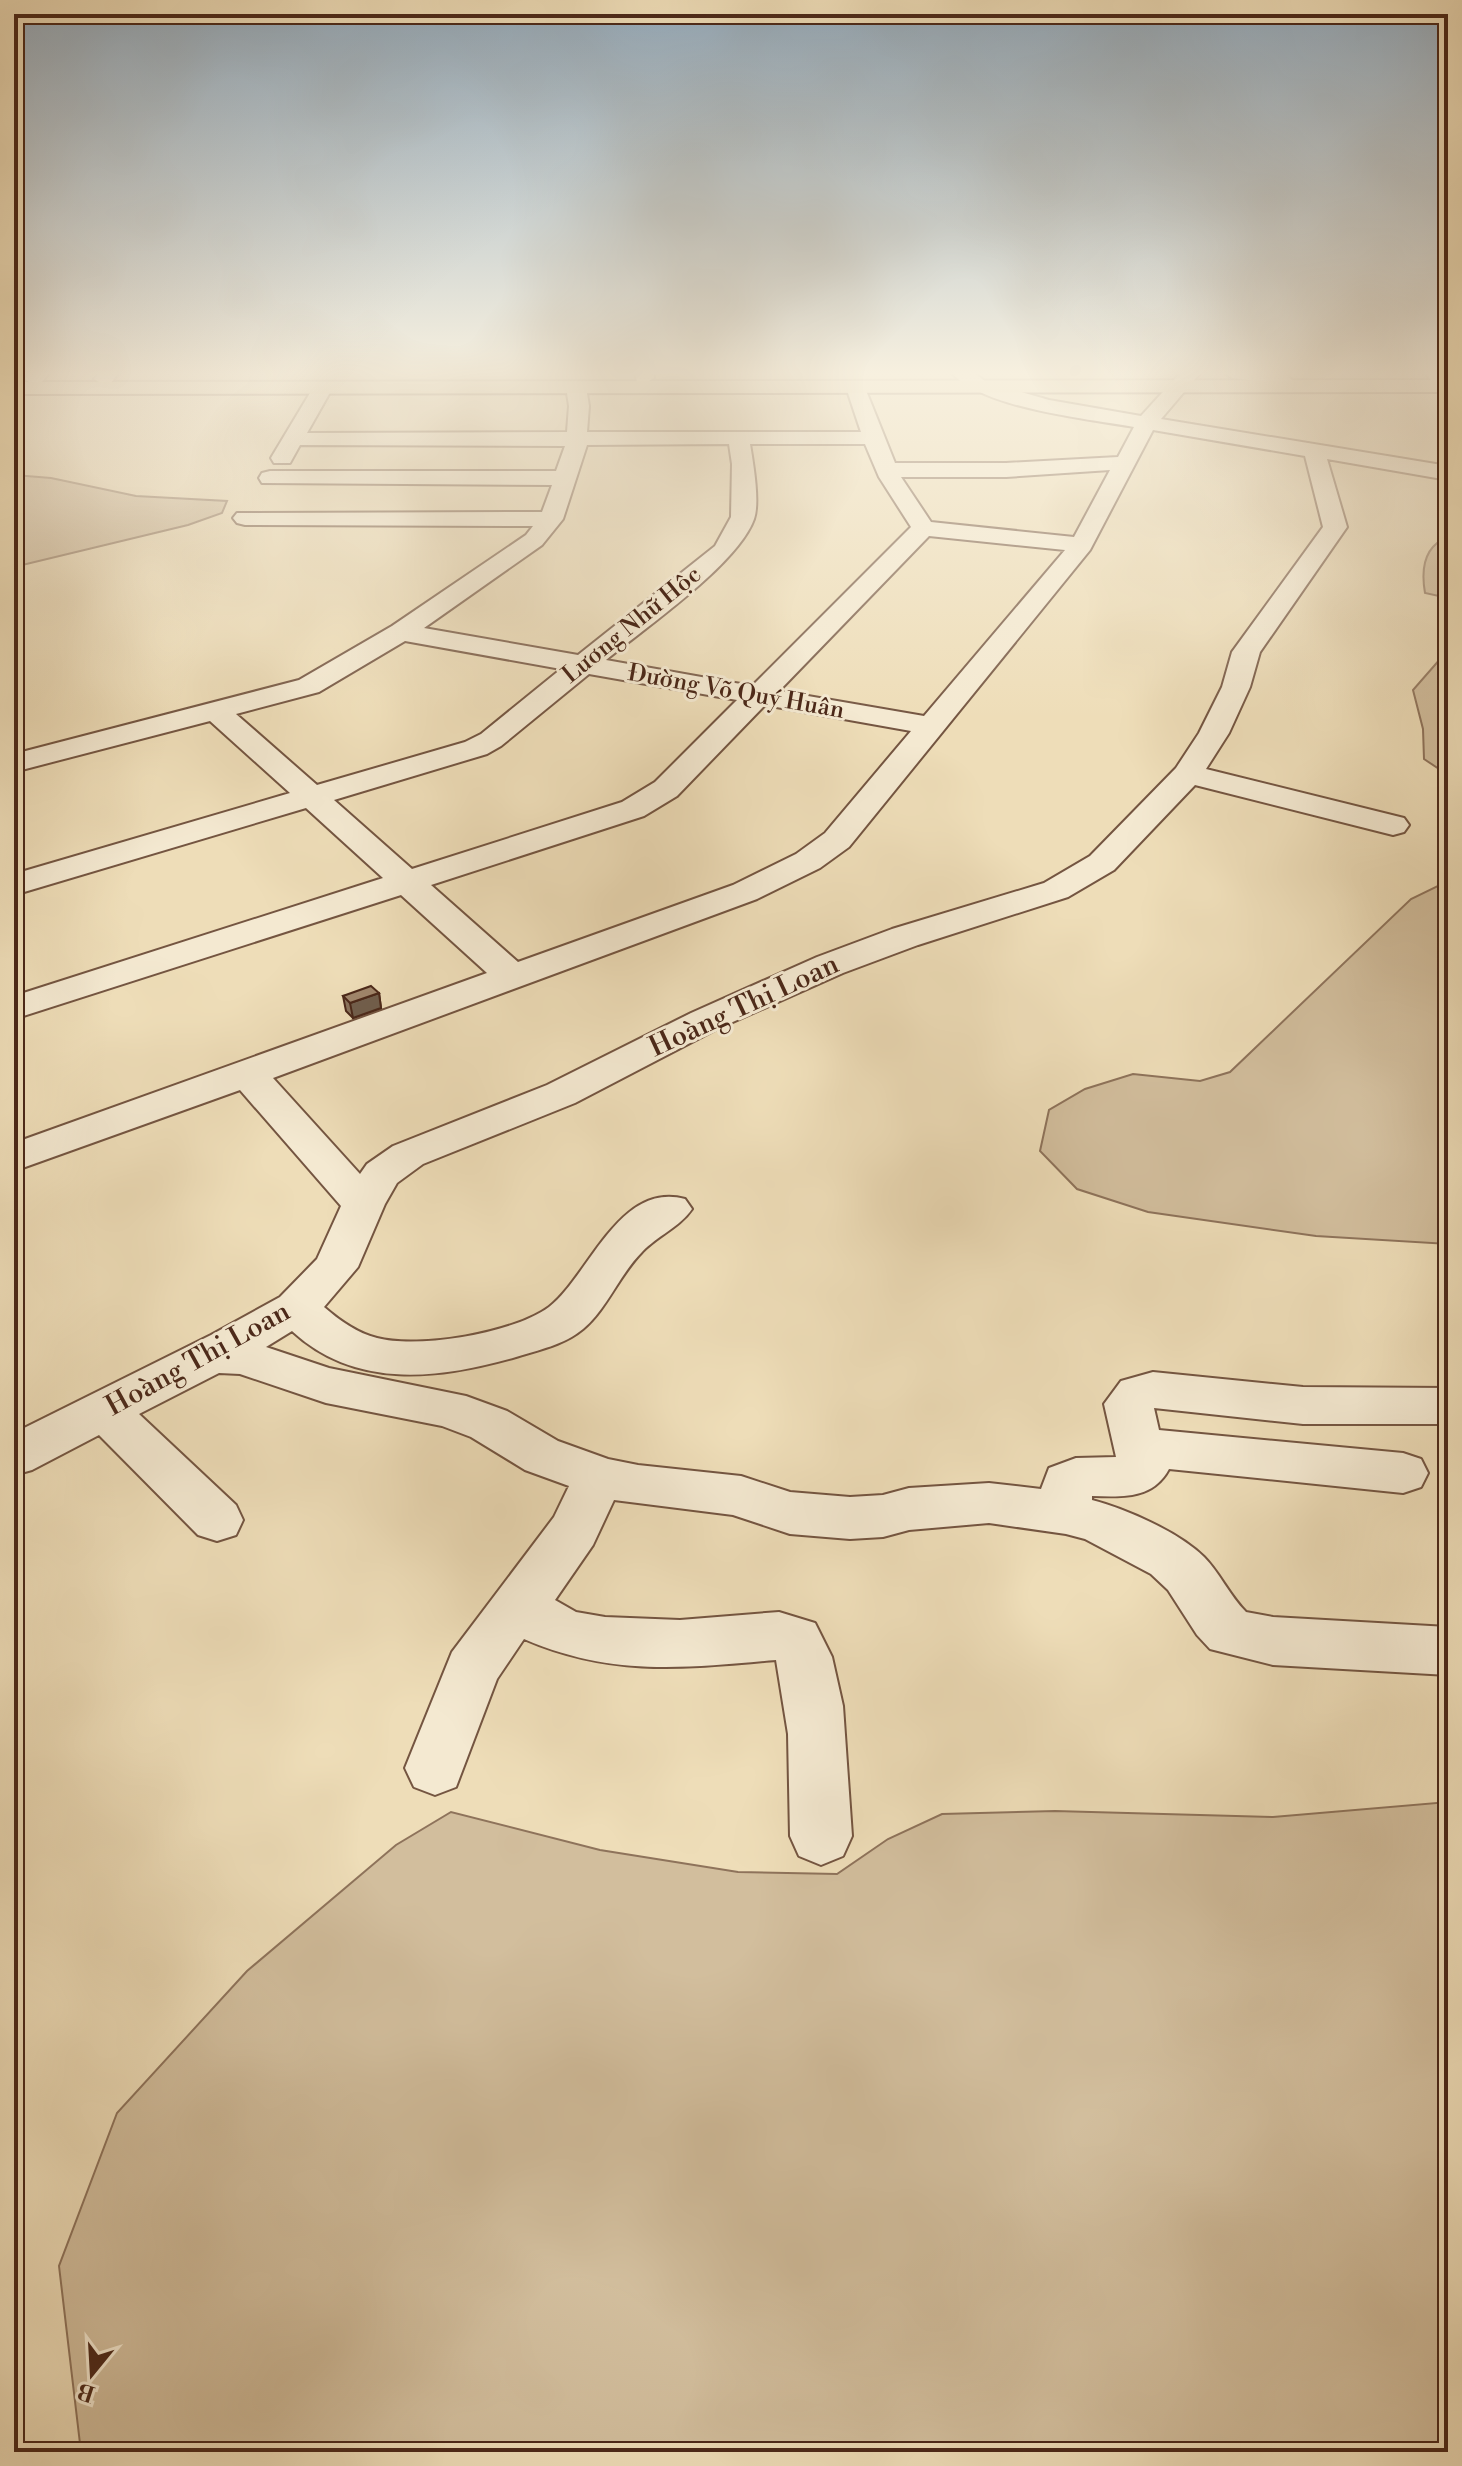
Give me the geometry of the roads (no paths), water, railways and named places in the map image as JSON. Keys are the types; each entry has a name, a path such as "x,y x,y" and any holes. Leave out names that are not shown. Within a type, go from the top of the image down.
{"street":[{"path":"264,487 245,518 551,519"},
{"path":"14,763 309,686 401,632 534,540 551,519 562,487"},
{"name":"Lương Nhữ Hộc","path":"14,885 476,748 491,740 724,550 742,525 743,487"},
{"path":"899,487 923,528"},
{"path":"14,1158 745,892 808,861 837,840 1082,545 1111,487"},
{"name":"Hoàng Thị Loan","path":"14,1456 220,1351 287,1313 336,1267 363,1204 382,1174 408,1155 561,1094 704,1021 830,965 905,937 1056,890 1102,863 1188,774 1214,733 1236,687 1246,652 1335,527 1324,487"},
{"path":"923,528 1082,545"},
{"path":"14,1008 633,809 666,789 761,696 923,528"},
{"name":"Đường Võ Quý Huân","path":"401,632 930,726"},
{"path":"216,711 512,976"},
{"path":"1188,774 1393,825"},
{"path":"246,1072 363,1204"},
{"path":"287,1313 329,1339 385,1358 449,1357 488,1348 537,1333 566,1318 628,1238 650,1219 670,1209"},
{"path":"220,1351 326,1385 449,1409 489,1424 543,1456 599,1477 741,1496 762,1506 790,1513 850,1518 883,1516 909,1509 989,1503 1066,1513 1101,1523 1170,1559 1187,1574 1217,1619 1230,1632 1273,1641 1448,1651"},
{"path":"1066,1513 1067,1482 1075,1476 1130,1477 1144,1469 1128,1404 1134,1395 1149,1390 1173,1390 1279,1404 1394,1408 1448,1406"},
{"path":"104,1410 217,1520"},
{"path":"1140,1447 1403,1473"},
{"path":"435,1768 472,1669 574,1530 599,1477"},
{"path":"521,1604 530,1615 546,1625 625,1645 779,1636 795,1640 803,1651 814,1706 821,1836"}]}
